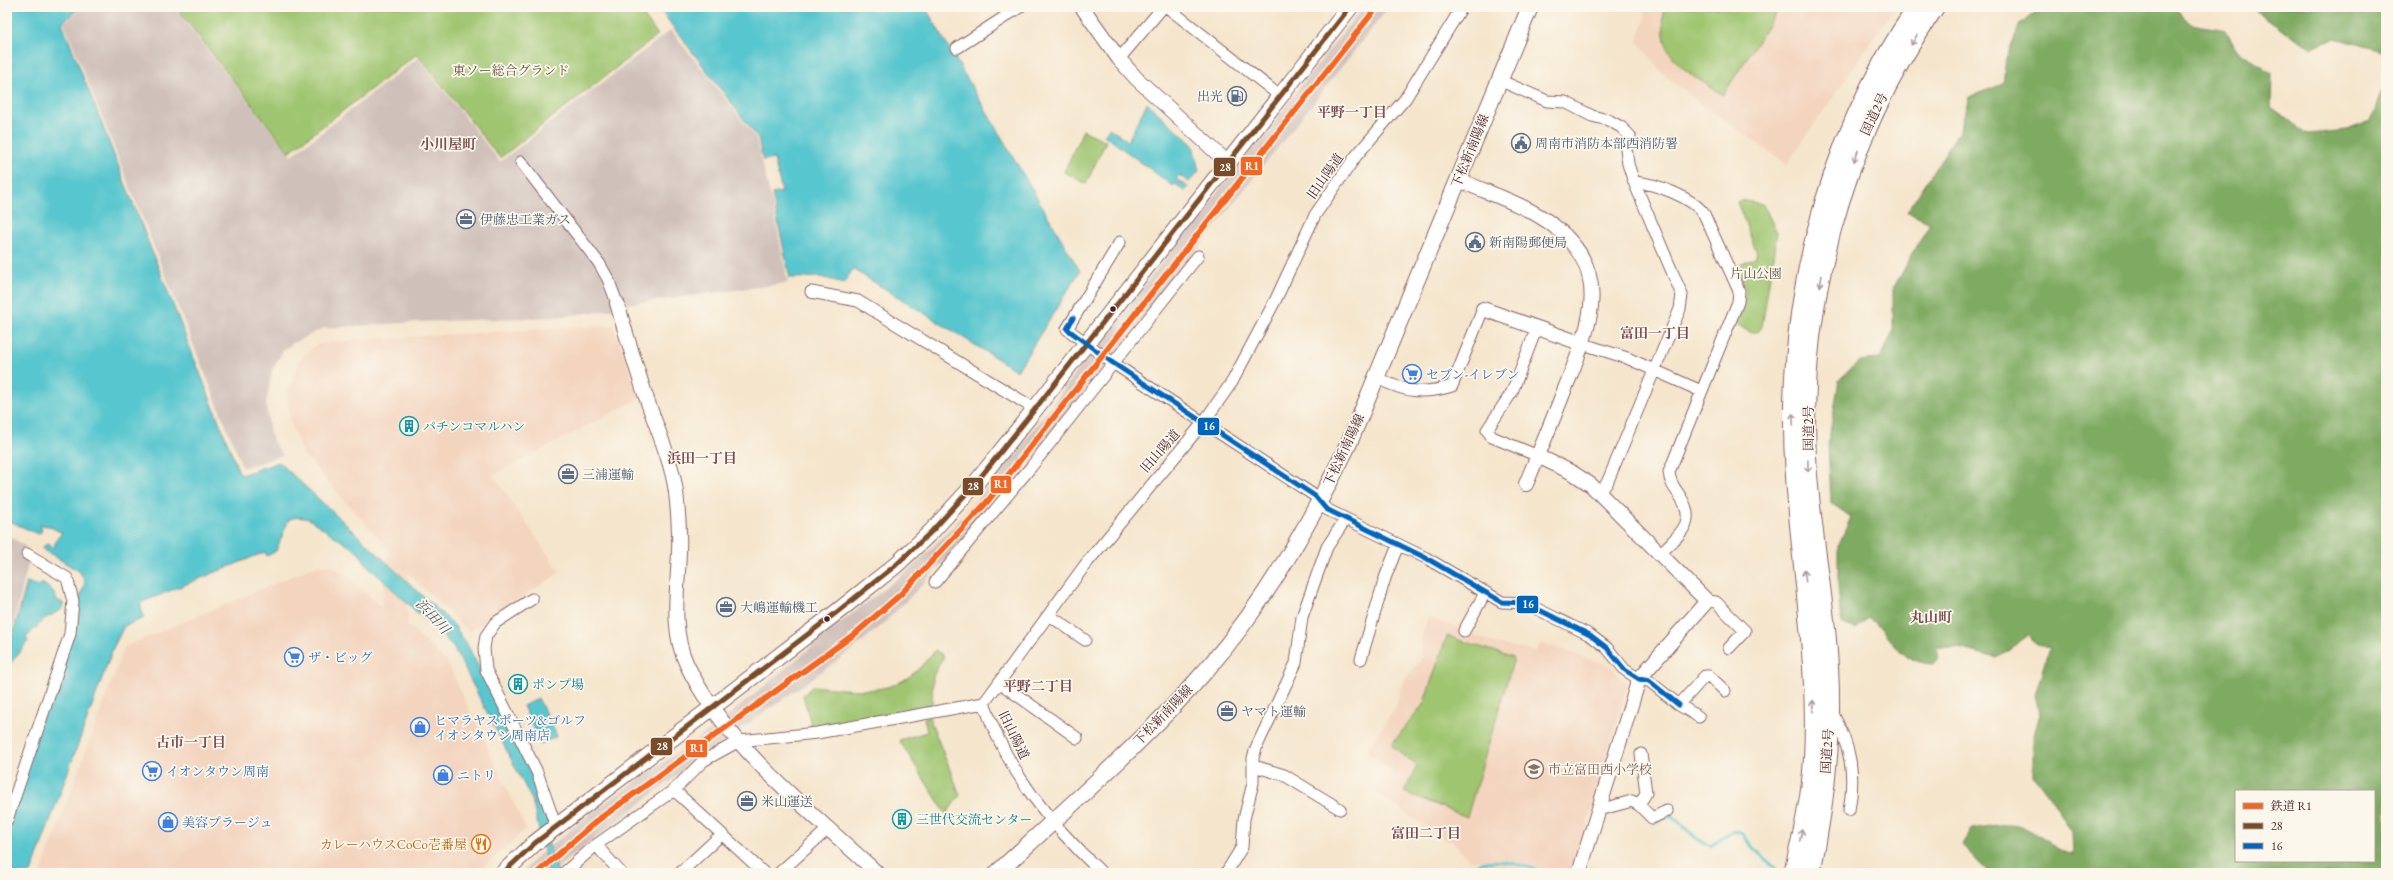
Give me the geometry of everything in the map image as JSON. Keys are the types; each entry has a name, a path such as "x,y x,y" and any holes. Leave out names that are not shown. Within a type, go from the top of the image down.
{"highway":[{"name":"国道2号","path":"1793,873 1807,809 1813,759 1813,704 1807,604 1794,476 1792,407 1798,331 1810,252 1827,192 1846,142 1875,78 1917,7"},
{"name":"国道2号","path":"1811,873 1822,817 1830,708 1822,602 1808,474 1807,404 1812,332 1824,258 1840,200 1859,146 1888,84 1935,7"}],"main road":[{"path":"503,873 549,832 837,612 916,546 975,484 1229,164 1350,7"},
{"name":"下松新南陽線","path":"997,873 1146,733 1208,668 1272,583 1320,502 1376,378 1530,7"}],"street":[{"path":"957,48 1020,7"},
{"path":"1119,59 1128,51 1163,7"},
{"path":"1167,7 1280,96"},
{"name":"旧山陽道","path":"1102,873 1035,800 1005,754 984,703 1116,526 1203,423 1232,382 1256,339 1315,215 1356,156 1408,95 1454,12 1462,7"},
{"path":"1084,8 1119,59 1168,109 1229,164"},
{"path":"1499,80 1547,101 1564,102 1621,127 1630,136 1626,148 1628,164 1634,182 1682,295 1680,309 1655,371 1607,483 1599,493"},
{"path":"521,162 599,263 608,279 646,396 658,425 676,491 679,549 675,617 681,647 696,682 758,763 877,873"},
{"path":"1459,180 1529,211 1553,225 1569,239 1584,257 1592,294 1591,313 1583,344 1526,484"},
{"path":"1634,182 1645,183 1698,206 1704,214 1739,291 1738,302 1669,472 1670,482 1688,509 1689,516 1678,535 1661,553"},
{"path":"1120,242 1067,329 1114,363 1203,423 1315,496 1326,509 1345,520 1398,545 1502,602 1525,603 1590,635 1607,648 1625,670 1639,679 1649,682 1679,705 1699,717"},
{"path":"935,582 1031,467 1198,256"},
{"path":"811,292 858,301 1035,409"},
{"path":"1376,378 1413,392 1435,391 1452,386 1483,309 1627,358 1701,392"},
{"path":"1537,327 1512,392 1487,430 1492,437 1538,456 1573,473 1599,493 1661,553 1707,601 1716,602 1745,630 1729,648"},
{"path":"1226,873 1242,847 1244,819 1253,784 1253,758 1256,748 1296,663 1302,617 1327,547 1345,520"},
{"path":"1360,659 1385,578 1398,545"},
{"path":"7,820 70,634 73,601 67,578 27,554"},
{"path":"1464,631 1485,593"},
{"path":"532,600 495,623 486,636 484,648 486,670 537,772 549,832"},
{"path":"1584,869 1600,806 1639,679 1707,601"},
{"path":"1049,615 1085,640"},
{"path":"1679,705 1705,676 1709,676 1725,691"},
{"path":"1000,683 1077,738"},
{"path":"564,873 596,845 674,790 703,761 739,740 817,733 984,703"},
{"path":"1830,708 1841,729 1852,761 1852,795 1849,810"},
{"path":"1639,804 1646,793 1641,754"},
{"path":"1254,766 1284,775 1340,809"},
{"path":"674,790 721,835 764,873"},
{"path":"1600,806 1606,808 1632,801 1639,804 1652,818 1667,811"},
{"path":"779,873 829,828"},
{"path":"680,873 721,835"},
{"path":"596,845 621,873"}],"shaded area":[{"path":"82,7 174,7 291,156 418,58 500,162 671,30 756,138 772,203 788,283 629,304 610,310 556,317 418,322 324,328 293,343 283,351 272,371 266,404 270,433 274,443 283,455 243,468 64,23"},
{"path":"1363,7 1389,7 982,521 918,589 882,625 848,653 697,760 550,873 522,873 536,857 599,807 716,726 839,624 915,565 950,530 1001,472 1102,339"},
{"path":"1645,7 1895,7 1787,164 1704,106 1664,75 1637,41 1645,20"},
{"path":"613,325 640,398 493,475 560,572 469,632 408,573 407,625 447,662 526,829 477,873 41,873 124,647 316,566 331,565 341,571 381,606 389,550 302,453 290,420 287,394 300,360 316,345 338,341"},
{"path":"7,535 25,546 29,560 7,651"},
{"path":"1428,616 1496,644 1534,651 1542,643 1612,667 1627,685 1573,873 1475,873 1479,860 1471,861 1452,842 1444,840 1434,829 1420,823 1375,792 1392,771 1367,751 1396,706 1401,685 1422,657 1421,640"}],"green space":[{"name":"東ソー総合グランド","path":"176,7 637,7 658,35 500,158 417,54 289,152"},
{"path":"1663,7 1780,7 1723,95 1684,69 1671,55 1664,38"},
{"path":"2042,7 2174,7 2191,24 2226,30 2235,48 2272,74 2271,108 2308,134 2347,130 2371,121 2385,82 2386,52 2386,873 1989,873 1963,846 1972,829 2000,825 2013,825 2033,832 2054,847 2073,855 2072,832 2053,801 2033,775 2033,738 2040,714 2035,695 2049,648 2037,645 2029,635 1996,658 1958,648 1937,647 1939,658 1934,664 1911,659 1903,654 1878,625 1869,618 1856,629 1841,623 1838,586 1838,546 1851,517 1831,503 1828,445 1839,380 1859,361 1879,359 1893,332 1893,289 1930,223 1907,212 1960,130 1969,97 2003,84 2006,58 2020,24"},
{"path":"2250,7 2386,7 2386,52 2335,38 2313,48 2279,28"},
{"path":"1083,130 1106,141 1086,184 1064,172"},
{"name":"片山公園","path":"1741,200 1763,204 1777,232 1762,327 1758,332 1749,332 1735,323 1746,291 1737,266 1755,258 1757,253 1737,202"},
{"path":"1447,636 1514,658 1467,817 1404,792 1417,766 1391,745 1423,705"},
{"path":"935,650 944,656 933,676 932,705 812,728 803,695 813,686 867,690 893,685 905,680 916,671 924,664"},
{"path":"929,717 960,795 946,814 899,740 927,732 924,718"}],"water":[{"name":"浜田川","path":"7,7 80,7 62,23 239,472 241,475 279,462 454,625 469,648 533,774 548,819 548,842 558,873 549,873 532,800 453,646 369,567 358,552 309,519 298,517 289,519 276,551 267,556 265,552 140,603 144,618 124,626 113,648 31,873 7,873 7,827 85,582 80,572 41,548 49,543 54,548 56,540 62,533 49,526 40,525 42,531 38,534 7,520"},
{"path":"658,7 925,7 1080,271 1017,371 853,269 844,283 821,277 790,278 772,194 782,192 774,159 763,160 758,138"},
{"path":"1147,103 1193,145 1199,171 1189,182 1179,175 1176,179 1188,187 1185,191 1175,184 1173,186 1104,135 1109,128 1128,141"},
{"path":"27,582 37,586 42,583 53,591 57,600 63,603 63,609 44,619 26,638 28,641 10,664 7,674 7,656"},
{"path":"538,698 557,736 541,744 523,706"}],"waterway":[{"path":"1608,814 1620,809"},
{"path":"1656,821 1671,815 1697,839 1710,846 1734,831 1742,834 1754,849 1775,867"},
{"path":"1471,873 1474,866 1491,861 1500,861 1544,872"}],"rail line":[{"name":"R1","path":"537,873 598,820 856,633 901,594 987,502 1377,7"}],"transit line":[{"name":"28","path":"503,873 535,843 837,612 896,565 932,531 975,484 1035,409 1350,7"},
{"name":"16","path":"1073,318 1067,329 1113,363 1315,496 1326,509 1426,558 1502,602 1525,603 1590,635 1607,648 1625,670 1639,679 1649,681 1679,705"}],"place":[{"name":"出光","path":"1237,96"},
{"name":"周南市消防本部西消防署","path":"1521,143"},
{"name":"伊藤忠工業ガス","path":"466,219"},
{"name":"新南陽郵便局","path":"1475,242"},
{"name":"セブン-イレブン","path":"1412,374"},
{"name":"パチンコマルハン","path":"409,426"},
{"name":"三浦運輸","path":"568,474"},
{"name":"大嶋運輸機工","path":"726,607"},
{"name":"ザ・ビッグ","path":"294,657"},
{"name":"ポンプ場","path":"518,684"},
{"name":"ヤマト運輸","path":"1227,711"},
{"name":"ヒマラヤスポーツ&ゴルフ イオンタウン周南店","path":"420,727"},
{"name":"市立富田西小学校","path":"1534,769"},
{"name":"イオンタウン周南","path":"152,771"},
{"name":"ニトリ","path":"443,775"},
{"name":"米山運送","path":"747,801"},
{"name":"三世代交流センター","path":"902,819"},
{"name":"美容プラージュ","path":"168,822"},
{"name":"カレーハウスCoCo壱番屋","path":"481,844"}],"district":[{"name":"平野一丁目","path":"1352,112"},
{"name":"小川屋町","path":"448,144"},
{"name":"富田一丁目","path":"1655,333"},
{"name":"浜田一丁目","path":"702,458"},
{"name":"丸山町","path":"1931,617"},
{"name":"平野二丁目","path":"1038,686"},
{"name":"古市一丁目","path":"191,742"},
{"name":"富田二丁目","path":"1426,833"}]}
